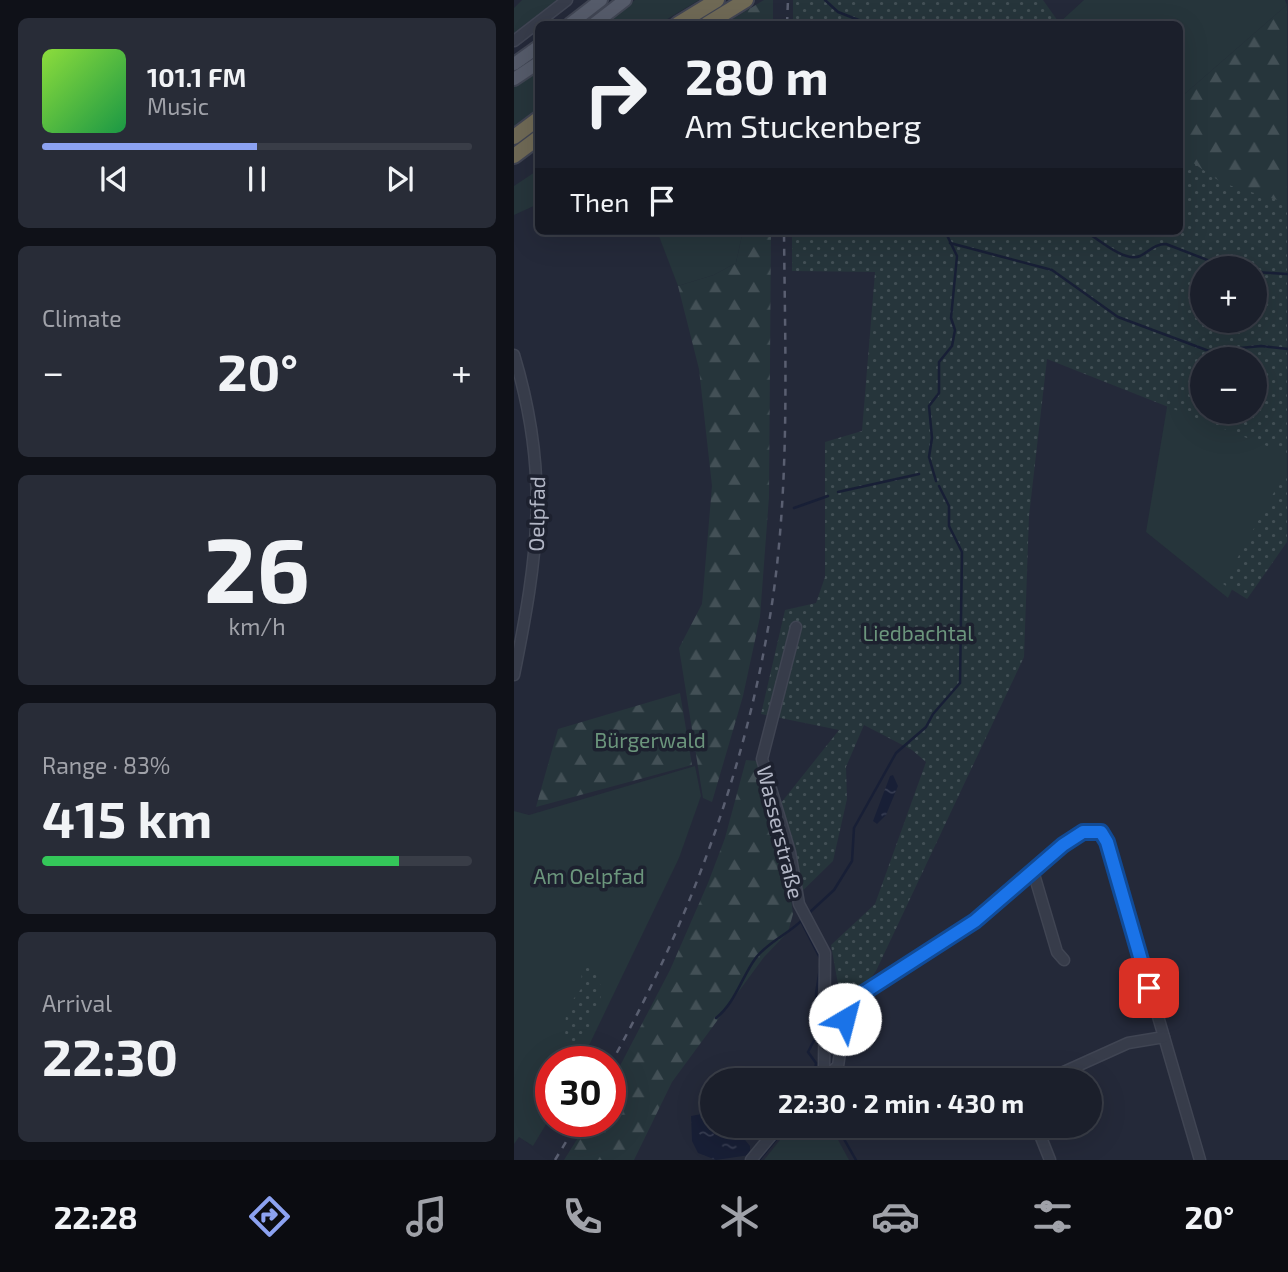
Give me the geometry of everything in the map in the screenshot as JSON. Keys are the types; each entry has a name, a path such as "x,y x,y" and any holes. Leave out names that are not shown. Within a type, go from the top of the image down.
{"highway":[{"path":"683,21 717,0"},
{"path":"712,21 744,2"},
{"path":"514,137 535,121"},
{"path":"514,156 535,140"}],"main road":[{"path":"574,21 602,0"},
{"path":"598,21 625,0"},
{"path":"514,64 535,49"},
{"path":"514,79 535,65"}],"street":[{"path":"540,21 567,0"},
{"path":"514,41 535,25"},
{"name":"Oelpfad","path":"514,355 534,445 538,486 535,558 514,674"},
{"name":"Wasserstraße","path":"796,627 762,759 790,852 802,912 821,942 826,958 825,1068"},
{"path":"836,1068 848,1010 857,997 964,929 1083,832 1099,830 1104,834 1200,1160"},
{"path":"1033,871 1057,952 1064,960"},
{"path":"1073,1068 1128,1043 1164,1037"},
{"path":"750,1160 769,1138"},
{"path":"1041,1138 1050,1160"}],"green space":[{"path":"522,0 557,0 514,33 514,8"},
{"path":"635,0 699,0 664,21 606,21"},
{"path":"764,0 773,0 773,21 729,21"},
{"path":"793,0 1043,0 1058,21 793,21"},
{"path":"1084,0 1285,0 1287,5 1183,96 1183,21 1061,21"},
{"path":"1287,5 1287,281 1267,273 1267,256 1195,256 1183,235 1183,96"},
{"path":"535,72 535,110 514,126 514,84"},
{"name":"Liedbachtal","path":"1183,156 1222,183 1287,203 1287,454 1211,424 1267,424 1267,347 1190,347 1190,416 1047,359 1029,516 1024,657 876,971 857,997 839,990 831,945 875,904 926,762 912,750 864,725 846,767 847,799 833,861 791,902 769,818 839,730 761,714 785,610 816,603 825,577 825,442 862,431 875,272 792,271 792,235 1183,235"},
{"path":"535,172 535,205 514,215 514,186"},
{"path":"659,235 742,235 736,263 714,275 678,286"},
{"path":"742,235 771,235 769,497 760,617 743,696 712,802 703,798 679,648 702,604 712,486 699,369 678,286 714,275 736,263"},
{"path":"1168,401 1190,410 1190,424 1226,424 1287,448 1287,477 1228,598 1146,532"},
{"path":"1287,469 1287,542 1247,599 1223,584"},
{"name":"Bürgerwald","path":"680,693 692,765 536,807 558,729"},
{"path":"746,760 757,761 786,862 793,914 788,932 764,957 672,1082 634,1160 564,1160 579,1137 626,1137 626,1054 670,970 725,838"},
{"name":"Am Oelpfad","path":"695,766 701,796 679,858 589,1046 535,1046 535,1137 538,1137 533,1146 519,1137 514,1144 514,811 529,815"},
{"path":"582,965 593,967 603,991 582,1046 565,1039 566,1009 581,989"},
{"path":"782,1138 837,1138 849,1160 764,1160"}],"water":[{"path":"893,775 898,786 886,815 877,824 873,821 890,776"},
{"path":"700,1114 700,1138 744,1138 750,1146 750,1155 716,1160 698,1153 692,1141 691,1116"}],"waterway":[{"path":"825,0 838,12 861,21"},
{"path":"936,481 929,457 932,438 929,406 939,393 939,362 952,346 955,330 951,318 957,256 947,235"},
{"path":"1091,235 1127,256 1140,256 1162,244 1197,256"},
{"path":"950,243 1052,270 1118,317 1209,351 1261,346 1288,349"},
{"path":"1267,273 1288,274"},
{"path":"838,492 919,474"},
{"path":"809,913 834,890 852,861 854,828 896,753 926,727 933,714 960,683 962,552 949,526 949,506 939,486"},
{"path":"794,508 828,496"},
{"path":"716,1018 728,1005 760,953 804,918"},
{"path":"801,921 820,958"},
{"path":"815,1068 816,1063 808,1052 818,1033 816,994 820,968"},
{"path":"759,1160 777,1138"},
{"path":"843,1138 856,1160"}],"railway":[{"path":"787,21 788,0"},
{"path":"620,1046 666,954 713,838 749,719 762,658 773,597 782,506 785,414 784,235"},
{"path":"555,1160 569,1137"}],"route":[{"path":"845,1019 857,997 953,937 1005,897 1063,845 1090,830 1099,830 1107,842 1149,988"}]}
